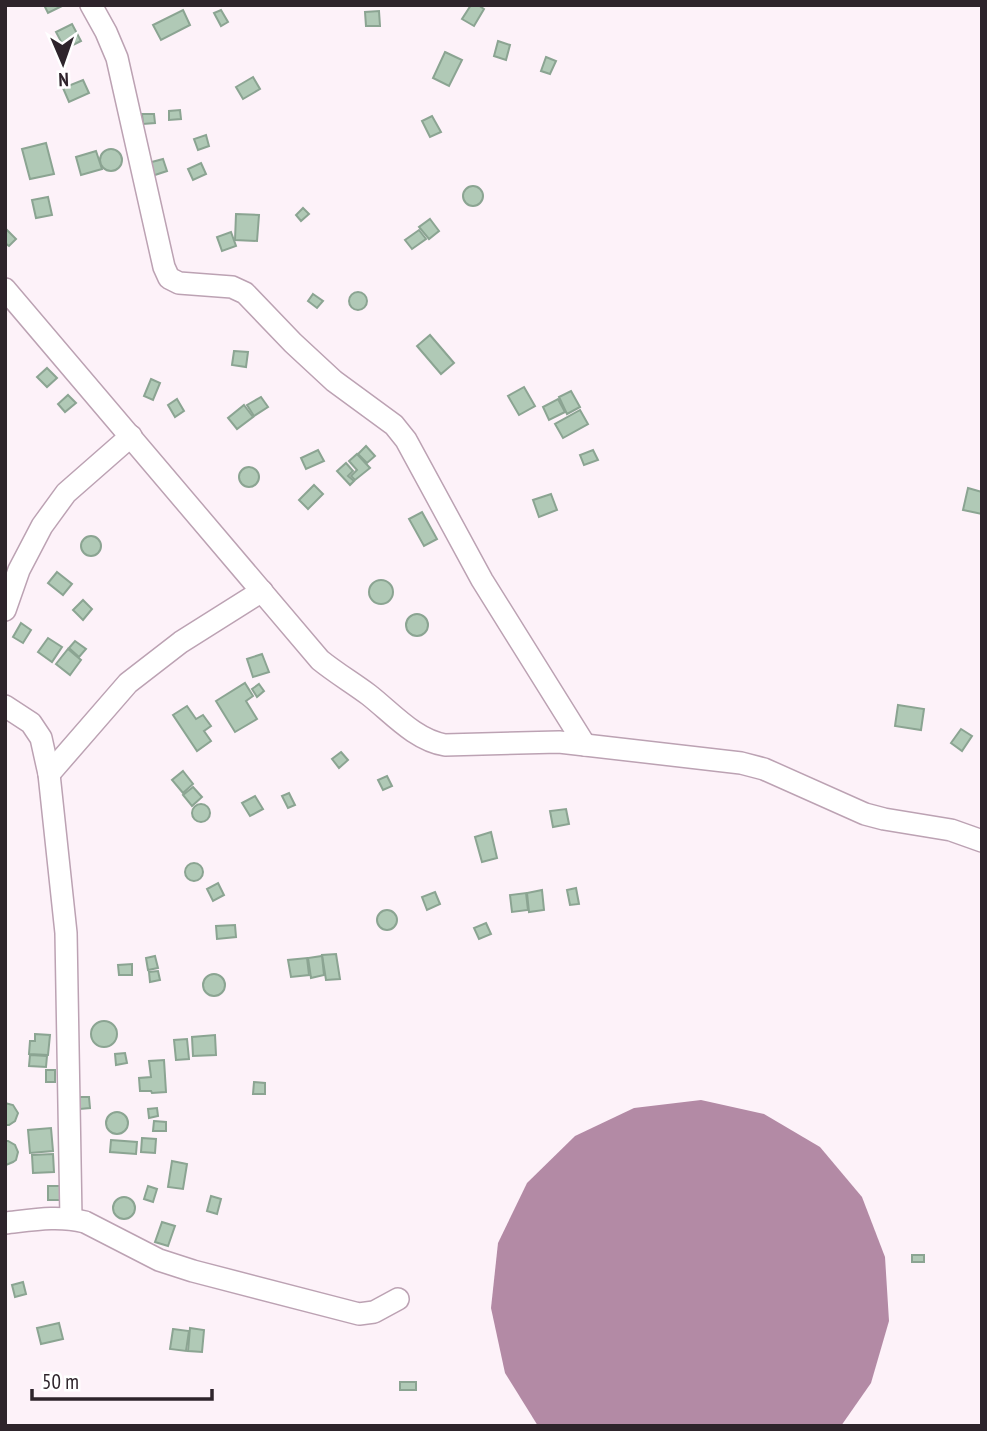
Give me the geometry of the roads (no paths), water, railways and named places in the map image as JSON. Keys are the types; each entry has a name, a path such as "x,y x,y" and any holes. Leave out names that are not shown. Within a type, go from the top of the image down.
{"street":[{"path":"91,5 117,58 164,267 169,278 179,283 232,287 245,293 334,381 394,425 406,440 482,580 585,745"},
{"path":"5,289 320,660 419,736 432,743 445,745 559,742 741,763 764,769 865,814 884,820 951,830 982,841"},
{"path":"5,610 19,570 41,526 66,493 131,436"},
{"path":"49,774 128,683 181,642 262,591"},
{"path":"5,706 31,723 41,738 49,774 66,933 71,1219"},
{"path":"5,1223 54,1218 85,1222 159,1261 359,1314 374,1312 398,1300"}]}
